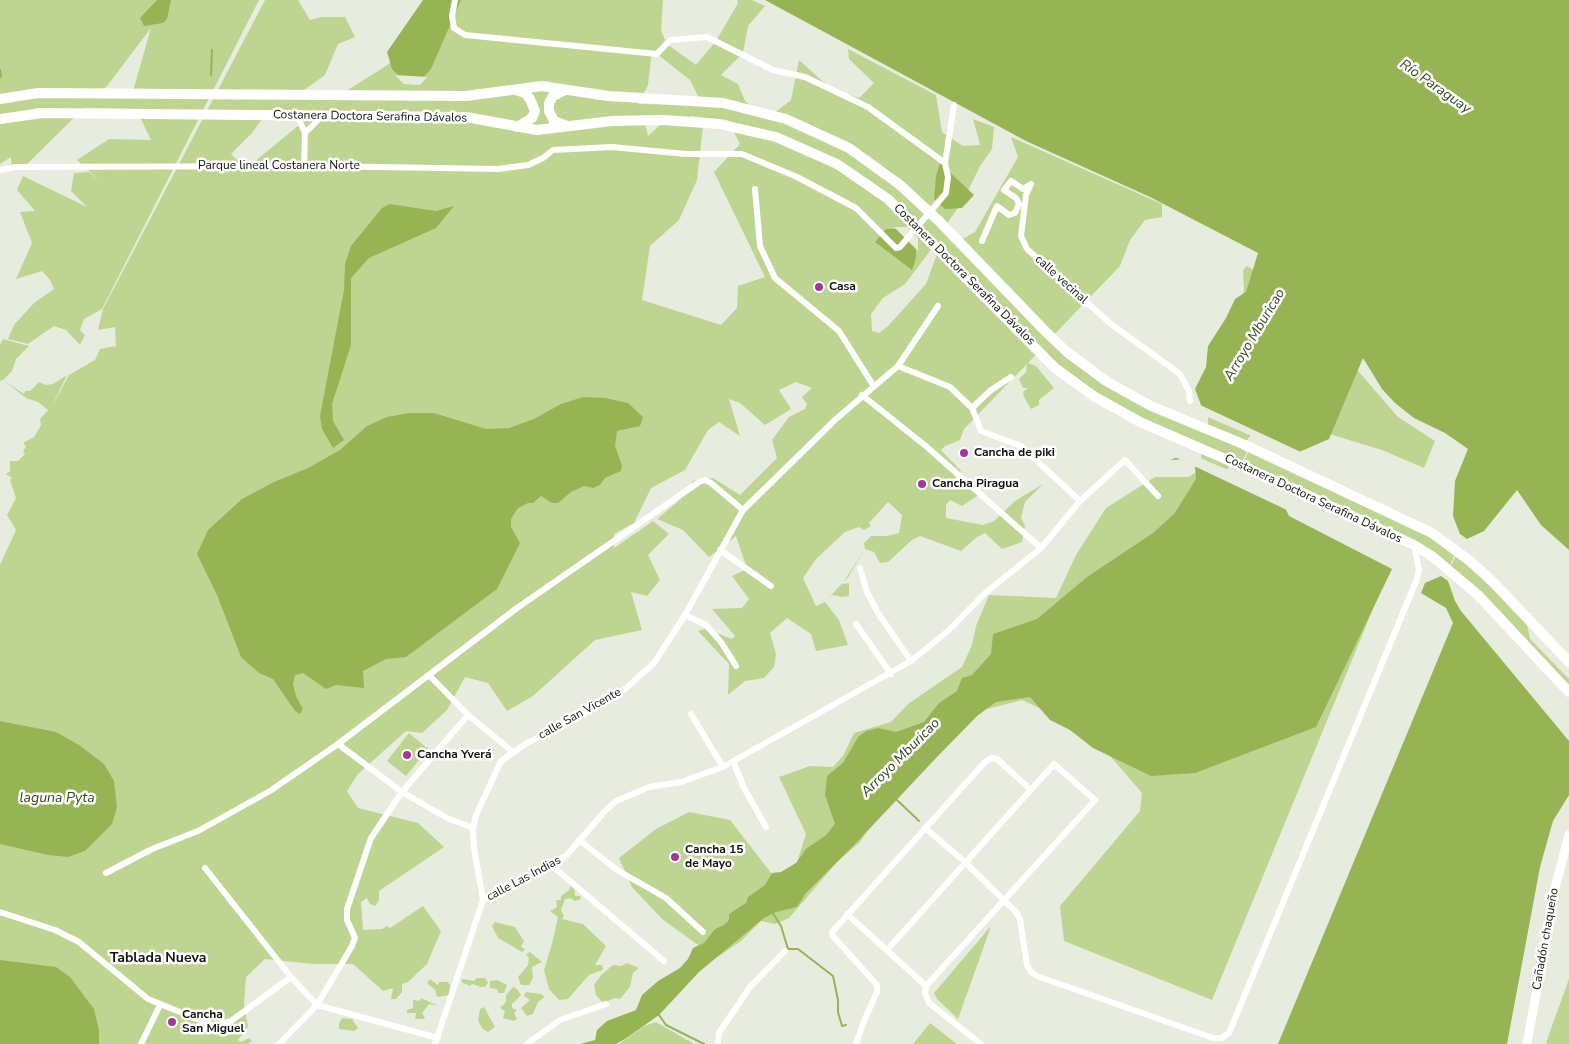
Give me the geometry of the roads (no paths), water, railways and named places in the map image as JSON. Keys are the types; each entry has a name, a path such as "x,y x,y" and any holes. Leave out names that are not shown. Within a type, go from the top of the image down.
{"highway":[{"name":"Costanera Doctora Serafina Dávalos","path":"0,99 38,93 466,96 542,86 608,96 723,103 786,119 849,148 900,185 939,221 1067,352 1106,381 1198,428 1243,444 1432,533 1470,561 1569,662"},
{"path":"515,89 525,93 530,99 534,111 532,118 517,127"},
{"path":"566,90 553,96 549,103 548,111 554,121 568,126"},
{"name":"Costanera Doctora Serafina Dávalos","path":"0,119 42,113 321,117 428,116 466,117 537,130 612,121 663,120 719,124 776,137 837,164 888,199 911,220 1055,368 1095,398 1140,422 1292,488 1414,545 1433,557 1478,595 1569,692"}],"main road":[{"name":"Cañadón chaqueño","path":"1527,1044 1555,888 1569,835"}],"street":[{"path":"455,0 452,16 454,28 465,35 657,54 670,40 707,37 773,70 805,77 868,107 945,163 954,105"},
{"path":"297,116 305,132 304,166"},
{"path":"305,132 321,117"},
{"name":"Parque lineal Costanera Norte","path":"0,170 16,167 304,166 498,169 528,165 543,158 553,150 612,147 686,154 742,154 797,177 856,208 896,248 900,247 946,193 948,177 945,163"},
{"name":"calle vecinal","path":"982,241 997,206 1009,215 1015,213 1019,204 1016,198 1004,190 1011,181 1023,190 1030,184 1026,195 1021,236 1027,249 1068,288 1112,324 1180,374 1190,392 1190,401"},
{"path":"755,189 760,246 776,278 839,331 873,385"},
{"name":"calle San Vicente","path":"483,900 474,848 473,828 476,815 501,761 513,752 579,717 626,689 654,663 685,616 743,510 862,395 898,366 938,306"},
{"path":"898,366 950,387 972,408 981,431 1021,446 1080,501"},
{"path":"972,408 991,390 1011,377"},
{"path":"862,395 928,447 1041,548"},
{"name":"calle Las Indias","path":"436,1041 483,900 566,856 604,811 616,801 649,787 689,780 723,767 891,674 911,661 948,630 984,594 1041,548 1080,501 1125,460 1158,496"},
{"path":"106,873 152,848 198,831 234,812 338,744 517,608 699,482 705,480 711,483 743,510"},
{"path":"925,828 965,862 1004,900 1020,919 1027,965 1031,972 1037,976 1213,1038 1222,1038 1228,1033 1417,579 1419,570 1414,545"},
{"path":"720,550 771,586"},
{"path":"860,568 867,592 878,613 911,661"},
{"path":"685,616 706,624 721,642 736,666"},
{"path":"856,624 891,674"},
{"path":"429,675 468,715 513,752"},
{"path":"690,714 723,767"},
{"path":"279,1044 317,1005 355,938 348,920 348,909 365,852 378,826 402,792 468,715"},
{"path":"338,744 402,792 447,818 473,828"},
{"path":"856,1044 877,992 877,985 833,936 832,932 985,762 991,758 997,759 1031,790"},
{"path":"733,761 744,788 766,827"},
{"path":"887,950 1054,764 1095,800 926,986 925,993 929,1003 981,1044"},
{"path":"579,840 617,870 666,898 703,932"},
{"path":"551,865 664,961"},
{"path":"205,868 291,977 317,1005 436,1041"},
{"path":"0,912 55,930 79,942 134,989 160,1005 220,1026 231,1021 291,977"},
{"path":"847,914 926,986"},
{"path":"718,1044 719,1033 750,987 785,951"},
{"path":"528,1044 560,1020 606,1004"},
{"path":"141,1044 160,1005"}],"water":[{"path":"157,0 171,0 167,19 163,23 144,26 140,18"},
{"path":"423,0 461,0 431,69 419,82 405,82 392,69 387,52"},
{"path":"765,0 1569,0 1569,550 1541,525 1517,490 1484,531 1467,539 1460,534 1453,516 1455,481 1468,449 1445,433 1414,418 1395,403 1382,389 1363,358 1329,439 1297,453 1204,413 1195,389 1206,367 1208,346 1226,318 1235,299 1246,292 1258,253 1150,197 1026,141"},
{"path":"940,163 974,195 962,208 945,209 934,199 936,176"},
{"path":"390,204 436,211 454,206 436,228 369,258 351,278 351,345 332,404 333,421 344,440 333,448 322,429 320,416 344,290 345,264 351,246 382,208"},
{"path":"886,229 905,229 916,239 916,258 912,270 875,242"},
{"path":"583,397 605,398 628,403 643,417 640,426 617,431 615,446 622,466 621,471 605,478 600,485 593,488 584,486 571,492 558,503 552,503 541,496 533,503 528,503 518,508 511,519 511,527 520,543 497,589 406,657 386,659 363,671 364,688 336,685 326,689 303,673 295,675 293,684 296,696 303,709 300,714 295,711 273,679 259,673 241,657 217,595 197,554 208,530 242,499 274,482 308,468 340,450 367,426 387,417 409,413 434,413 486,429 509,428 534,419 561,404"},
{"name":"Arroyo Mburicao","path":"1185,454 1279,494 1289,516 1392,569 1316,727 1195,773 1151,776 1093,748 1070,730 1050,720 1030,697 996,702 977,716 936,758 806,893 797,907 776,912 764,918 699,972 659,1015 625,1039 616,1044 580,1044 595,1040 597,1030 607,1021 636,1010 642,995 658,981 680,968 688,959 693,948 704,943 715,929 724,925 729,920 729,914 746,903 748,897 765,885 772,873 781,872 796,863 806,849 826,835 835,824 825,795 827,776 843,763 858,737 866,731 878,728 896,732 924,722 939,703 957,691 962,678 972,675 991,654 993,634 1037,619 1087,577 1153,533 1174,514 1196,479 1195,466 1185,459 1170,460"},
{"path":"1441,576 1448,581 1455,601 1461,611 1569,741 1569,795 1553,821 1540,867 1507,1044 1278,1044 1453,623 1446,608 1421,593 1425,583"},
{"name":"laguna Pyta","path":"0,721 56,732 79,745 104,764 114,781 117,807 112,824 85,851 68,857 48,855 0,844"},
{"path":"0,960 56,967 70,977 94,1009 99,1030 99,1044 0,1044"}],"waterway":[{"path":"211,75 212,50"},
{"path":"0,70 1,77"},
{"path":"897,800 919,821"},
{"path":"772,912 781,926 788,949 798,949 833,976 838,1000 838,1012 842,1026 846,1025"},
{"path":"659,1015 666,1025 704,1044"}],"place":[{"name":"Casa","path":"819,287"},
{"name":"Cancha de piki","path":"964,453"},
{"name":"Cancha Piragua","path":"922,484"},
{"name":"Cancha Yverá","path":"407,755"},
{"name":"Cancha 15 de Mayo","path":"675,857"},
{"name":"Cancha San Miguel","path":"172,1022"}],"district":[{"name":"Tablada Nueva","path":"158,959"}],"water label":[{"name":"Río Paraguay","path":"1435,87"}]}
